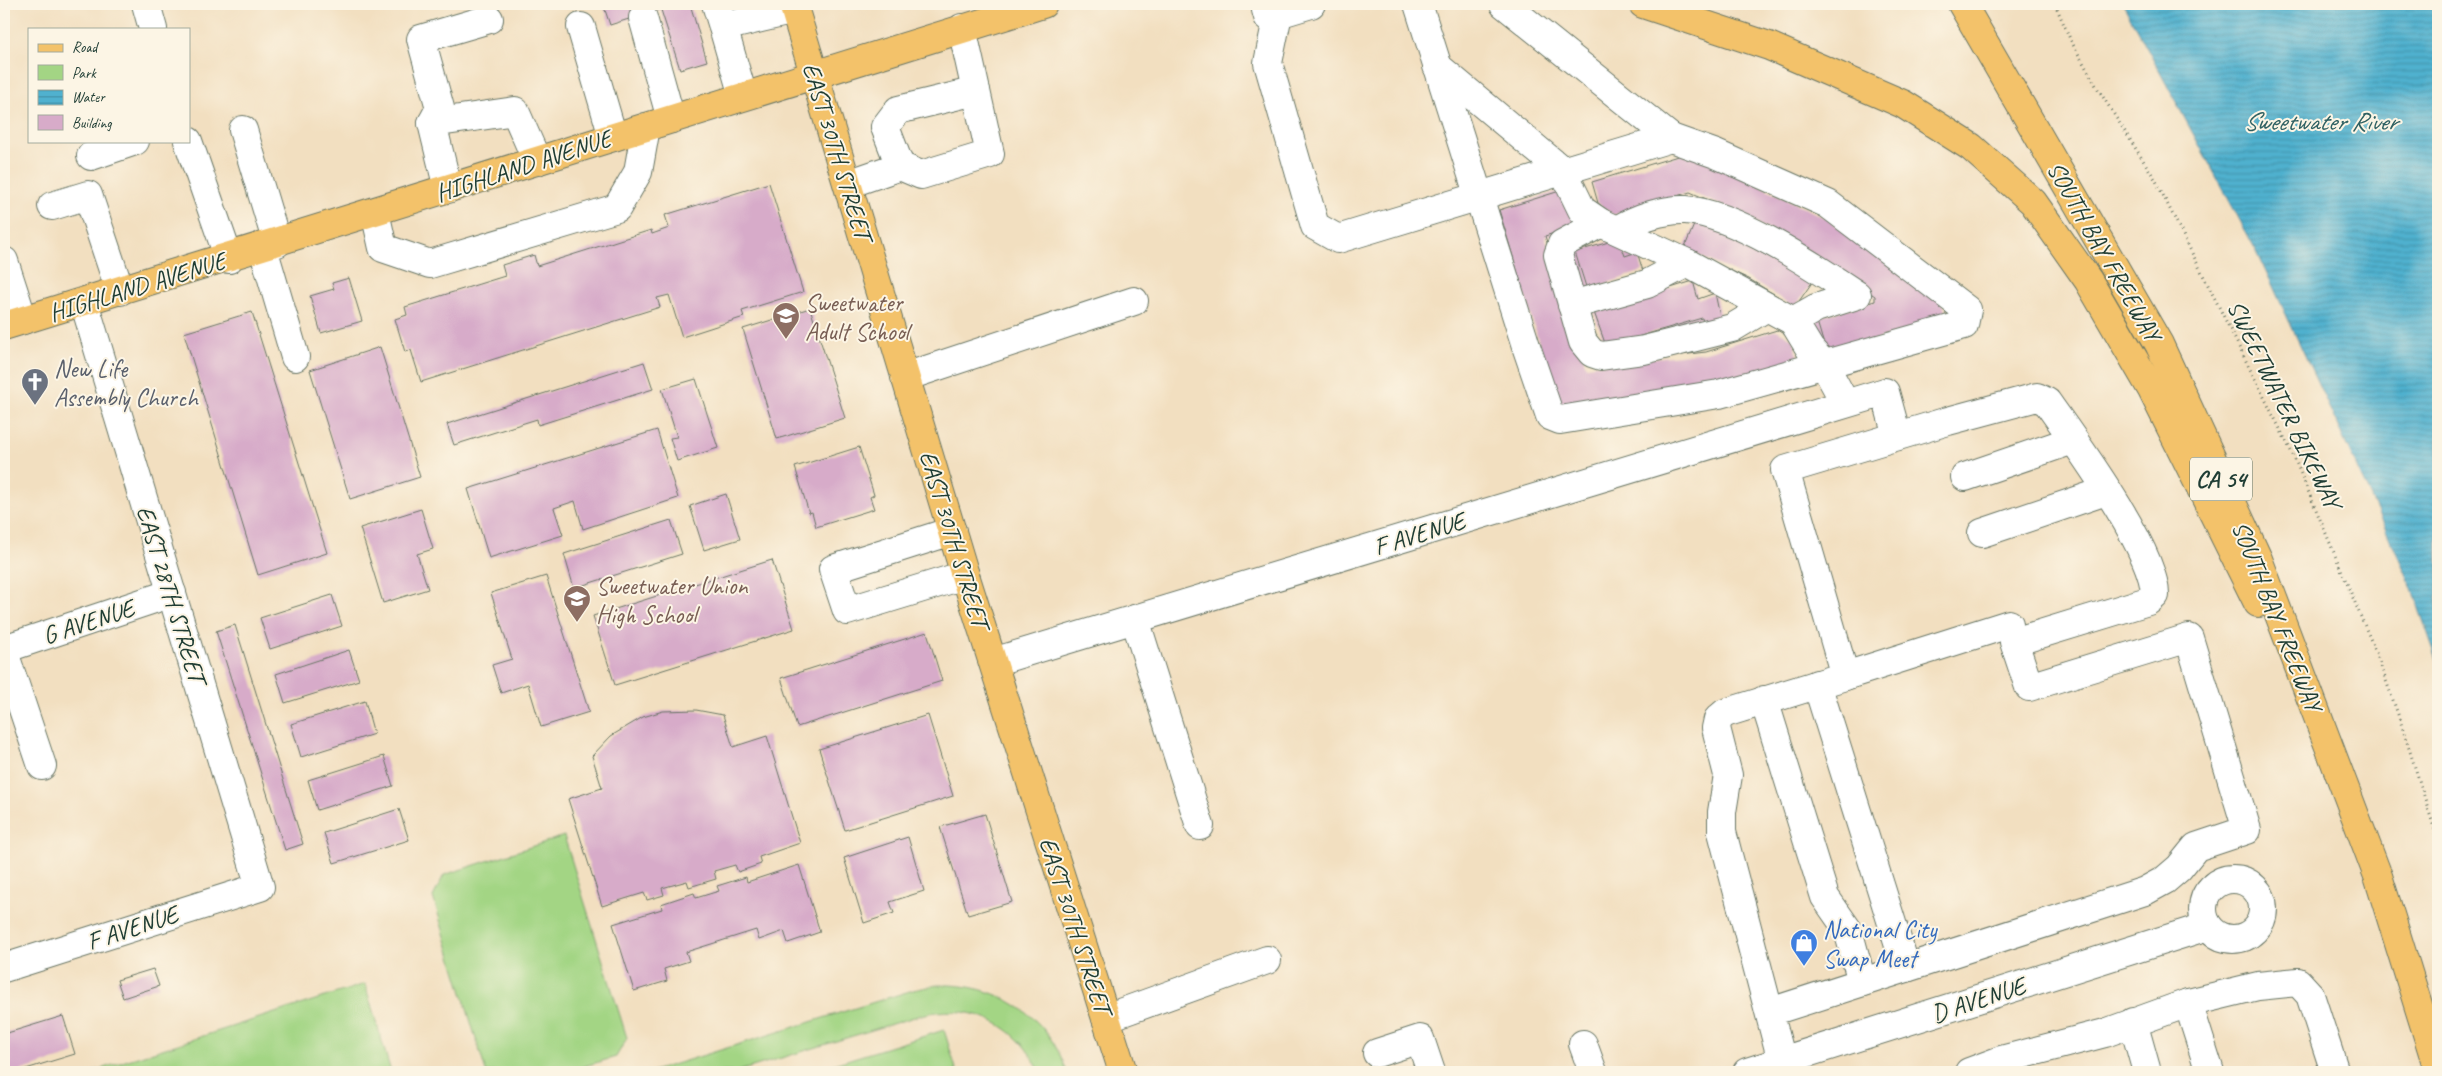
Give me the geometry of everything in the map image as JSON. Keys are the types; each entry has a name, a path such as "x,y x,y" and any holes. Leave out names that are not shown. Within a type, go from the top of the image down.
{"main road":[{"path":"1644,4 1769,46 1903,104 1972,146 2033,202 2088,280 2152,390 2337,764"},
{"name":"SOUTH BAY FREEWAY","path":"1962,4 2159,344 2258,559 2378,876 2438,1068"},
{"name":"HIGHLAND AVENUE","path":"14,323 270,246 1034,5"},
{"name":"EAST 30TH STREET","path":"794,7 952,531 1123,1072"}],"street":[{"path":"146,4 153,28"},
{"path":"1311,4 1271,9 1268,63 1315,226 1338,239 1671,138"},
{"path":"1418,4 1478,197 1550,416 1560,420 1720,394 1964,325 1967,310 1828,204 1716,154 1671,138 1504,4"},
{"path":"743,96 719,15 794,7"},
{"path":"375,212 383,248 430,264 618,208 638,172 658,123 643,18"},
{"path":"448,189 432,123 440,108 421,39 489,19"},
{"path":"581,27 613,137"},
{"path":"848,184 900,166 921,175 990,154 962,28"},
{"path":"1437,66 1563,171 1582,210 1609,227 1687,263 1793,321 1810,349 1824,364 1845,403"},
{"path":"900,166 885,127 898,110 976,92"},
{"path":"432,123 515,111 537,161"},
{"path":"243,130 295,357"},
{"path":"91,156 131,142"},
{"path":"188,142 228,259"},
{"path":"52,206 88,195 120,291"},
{"path":"1766,307 1732,328 1644,350 1601,356 1592,353 1583,342 1558,255 1562,244 1645,216 1686,210 1725,220 1816,268 1857,295 1816,308 1793,321"},
{"path":"4,260 14,323"},
{"path":"1572,305 1647,284 1687,263"},
{"path":"905,377 1134,301"},
{"name":"EAST 28TH STREET","path":"84,302 260,887"},
{"name":"F AVENUE","path":"993,662 1885,392 1897,436"},
{"path":"1770,1012 2145,891 2164,880 2179,868 2196,847 2247,830 2189,638 2029,687 2014,642 2148,601 2155,595 2155,584 2138,542 2047,402 2037,397 1785,470 1845,676"},
{"path":"1965,477 2073,440"},
{"path":"1982,533 2106,491"},
{"path":"952,531 833,569 847,611 966,575"},
{"name":"G AVENUE","path":"4,651 172,593"},
{"path":"1135,619 1200,826"},
{"path":"1782,1061 1722,832 1722,812 1728,775 1716,728 1718,719 1725,713 1764,700 2009,624"},
{"path":"4,651 42,766"},
{"path":"1817,684 1906,968"},
{"path":"1764,700 1825,897 1848,930 1862,982"},
{"name":"F AVENUE","path":"4,968 260,887"},
{"name":"D AVENUE","path":"1752,1072 2208,926"},
{"path":"1106,1018 1267,960"},
{"path":"1969,1072 2001,1060 2105,1033 2188,1003 2258,986 2298,982 2310,995 2335,1072"},
{"path":"2188,1003 2210,1072"},
{"path":"2133,1022 2148,1072"},
{"path":"1377,1053 1420,1039 1431,1072"},
{"path":"1583,1044 1593,1072"}],"path":[{"name":"SWEETWATER BIKEWAY","path":"2055,4 2071,41 2098,89 2155,179 2294,455 2380,663 2438,840"}],"green space":[{"path":"564,836 627,1038 616,1057 564,1072 486,1072 433,897 444,875"},
{"path":"365,984 391,1072 94,1072 94,1071"},
{"path":"938,985 960,986 980,990 1000,996 1018,1006 1033,1018 1047,1034 1067,1072 1040,1072 1031,1055 1019,1041 1006,1029 991,1021 975,1015 958,1012 940,1012 921,1015 736,1072 650,1072 913,990"},
{"path":"944,1030 957,1072 808,1072"}],"water":[{"name":"Sweetwater River","path":"2123,4 2430,4 2438,18 2438,662 2408,578 2258,254"}],"building":[{"path":"603,4 676,4 610,25"},
{"path":"680,4 690,4 707,61 680,69 661,10"},
{"path":"1691,152 1829,220 1943,303 1947,318 1827,355 1816,318 1875,301 1875,296 1820,258 1732,210 1690,192 1613,215 1598,203 1592,182"},
{"path":"769,183 803,292 742,311 744,317 682,337 669,295 657,298 660,307 421,382 411,350 405,352 395,319 407,315 405,307 505,276 502,265 534,255 537,266 651,230 652,234 669,228 665,215"},
{"path":"1563,190 1575,226 1545,236 1586,366 1706,352 1777,330 1794,340 1800,364 1713,389 1559,409 1499,210"},
{"path":"1696,220 1738,240 1813,281 1795,307 1749,279 1684,249"},
{"path":"1619,239 1625,256 1637,252 1643,271 1587,290 1575,252"},
{"path":"349,278 362,321 321,333 310,296 334,289 332,283"},
{"path":"1693,281 1698,299 1715,293 1722,326 1705,331 1702,318 1606,346 1594,312"},
{"path":"810,308 845,418 777,439 743,329"},
{"path":"252,312 327,553 258,575 184,333"},
{"path":"380,347 420,477 350,499 310,370"},
{"path":"644,362 653,389 538,425 537,419 454,445 447,424"},
{"path":"696,379 718,448 677,461 670,438 677,437 662,389"},
{"path":"657,430 678,498 583,529 575,501 554,508 563,535 489,558 468,489"},
{"path":"859,447 874,495 870,497 874,509 816,527 812,512 809,513 795,467"},
{"path":"726,494 740,539 704,550 690,506"},
{"path":"421,509 433,549 417,554 428,589 383,603 360,528"},
{"path":"671,520 682,554 574,588 564,554"},
{"path":"772,560 794,629 615,685 593,616"},
{"path":"546,576 589,712 541,727 528,684 501,693 492,665 512,659 491,593"},
{"path":"332,595 342,626 270,649 260,618"},
{"path":"235,625 303,844 285,850 216,631"},
{"path":"927,632 942,681 797,727 781,678"},
{"path":"349,650 359,680 285,703 276,674"},
{"path":"365,701 374,734 301,757 291,724"},
{"path":"696,710 723,715 733,747 767,736 800,843 759,857 761,864 738,872 735,865 714,871 716,879 689,887 687,881 662,888 664,895 647,900 644,893 602,906 568,799 602,788 592,756 611,736 643,717 663,711"},
{"path":"928,715 953,796 845,830 819,749"},
{"path":"384,756 393,786 317,810 308,780"},
{"path":"399,809 409,840 334,863 324,833"},
{"path":"985,814 1012,902 968,915 940,827"},
{"path":"908,837 924,891 890,902 894,913 864,923 844,858"},
{"path":"799,865 820,932 788,943 784,931 759,940 756,930 686,952 689,961 664,969 667,981 634,991 613,924 662,909 661,904 694,893 696,898 719,891 717,886 746,877 747,882"},
{"path":"153,969 159,986 123,998 117,980"},
{"path":"63,1016 75,1054 16,1072 4,1072 4,1034"}],"place":[{"name":"Sweetwater Adult School","path":"786,340"},
{"name":"New Life Assembly Church","path":"35,406"},
{"name":"Sweetwater Union High School","path":"577,623"},
{"name":"National City Swap Meet","path":"1804,967"}]}
